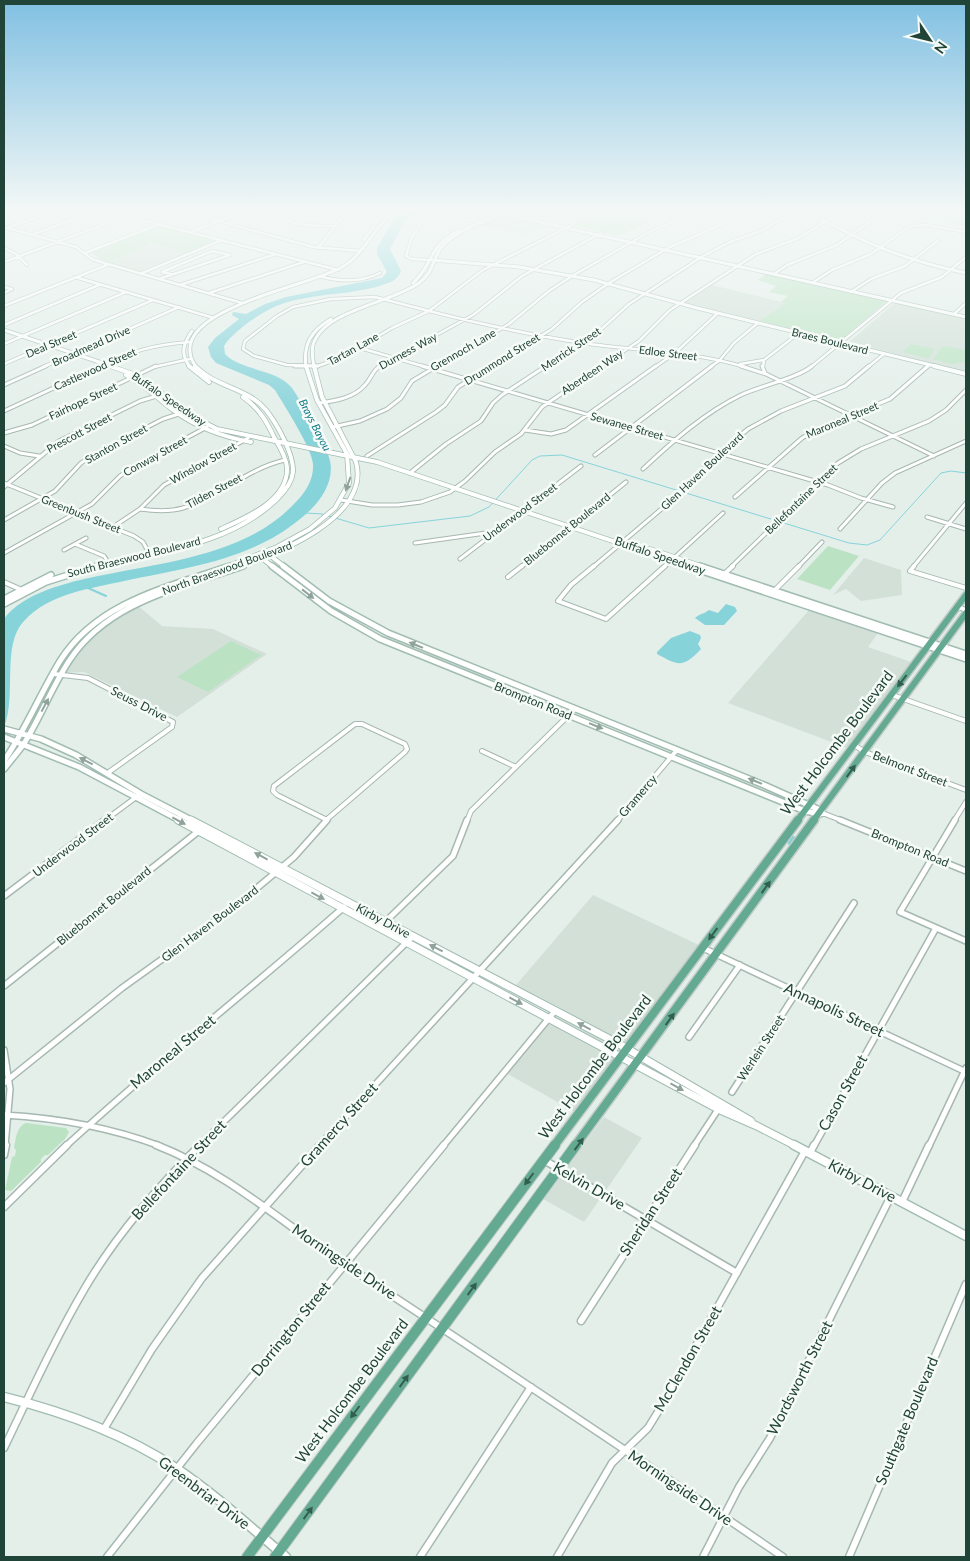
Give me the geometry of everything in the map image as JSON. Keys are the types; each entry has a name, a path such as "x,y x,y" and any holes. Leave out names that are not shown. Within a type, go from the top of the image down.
{"main road":[{"path":"184,360 183,349 185,342 194,329 212,317 241,303 300,284"},
{"name":"North Braeswood Boulevard","path":"324,328 342,317 414,284"},
{"name":"Braes Boulevard","path":"612,284 718,313 966,374"},
{"path":"822,284 966,316"},
{"name":"North Braeswood Boulevard","path":"335,512 348,488 352,473 347,454 308,381 306,344 318,328 338,315 384,299"},
{"path":"190,359 188,351 190,342 200,328 212,317"},
{"path":"318,328 324,328"},
{"path":"324,328 315,338 313,345 314,376 318,388 357,464 367,458"},
{"name":"Buffalo Speedway","path":"4,332 22,336 132,378 178,414 204,429 243,441 284,444 353,455 412,471 723,575 840,617 930,644"},
{"name":"Buffalo Speedway","path":"4,332 17,338 46,346"},
{"name":"Buffalo Speedway","path":"72,355 105,364 136,376 185,412 209,426 248,438 278,444"},
{"name":"South Braeswood Boulevard","path":"4,604 23,590 74,571 183,546 217,534 245,522 267,509 280,497 290,483 293,470 288,452 270,414 248,396 209,378 195,367 190,359"},
{"name":"South Braeswood Boulevard","path":"4,599 56,573 106,559 150,553 206,535 258,510 280,490 287,472 285,460 263,414 241,396 200,377 184,360"},
{"path":"265,440 274,436"},
{"path":"332,452 343,446"},
{"path":"288,452 300,447"},
{"name":"North Braeswood Boulevard","path":"270,554 306,538 348,501 357,482 357,464"},
{"name":"North Braeswood Boulevard","path":"4,769 78,647 86,638 121,611 178,585 263,555 327,519"},
{"path":"263,555 270,554"},
{"name":"Brompton Road","path":"270,554 329,601 388,633 574,710 810,804 822,813"},
{"name":"Brompton Road","path":"263,555 294,583 330,611 380,639 805,811 822,813"},
{"name":"Buffalo Speedway","path":"723,575 848,614 966,659"},
{"path":"294,583 302,580"},
{"name":"North Braeswood Boulevard","path":"26,734 54,674 79,636 114,610 142,595 178,585"},
{"name":"West Holcombe Boulevard","path":"247,1557 966,595"},
{"path":"330,611 340,607"},
{"name":"West Holcombe Boulevard","path":"280,1555 443,1328 822,813 966,611"},
{"path":"840,617 848,614"},
{"path":"79,636 86,638"},
{"name":"Buffalo Speedway","path":"941,648 966,654"},
{"path":"475,677 481,672"},
{"name":"Kirby Drive","path":"4,728 60,747 109,772 141,794 555,1011 624,1053"},
{"name":"Kirby Drive","path":"6,738 21,742 79,768 549,1018 624,1053 757,1126 966,1236"},
{"name":"North Braeswood Boulevard","path":"4,761 21,742"},
{"path":"79,768 98,775 109,772"},
{"path":"725,778 731,772"},
{"name":"Greenbriar Drive","path":"4,1397 25,1402 104,1429 141,1448 177,1469 262,1538 280,1555"}],"street":[{"path":"4,306 60,284"},
{"path":"4,325 100,284 212,317"},
{"path":"176,284 241,303"},
{"path":"208,294 239,284"},
{"name":"Tartan Lane","path":"306,367 331,364 385,331 428,312 450,298 466,284"},
{"name":"Durness Way","path":"319,403 342,398 357,391 365,385 372,372 463,321 490,303 513,284"},
{"name":"Grennoch Lane","path":"333,427 365,420 397,401 409,384 432,368 517,318 560,284"},
{"name":"Drummond Street","path":"367,458 439,410 458,387 558,325 582,302 608,284"},
{"name":"Merrick Street","path":"412,471 446,444 480,421 493,403 507,391 583,343 607,325 629,304 659,284"},
{"name":"Aberdeen Way","path":"342,500 380,506 412,504 437,498 458,487 495,452 525,430 536,412 547,403 645,336 664,315 709,284"},
{"path":"853,290 863,284"},
{"path":"643,469 674,440 718,406 742,394 810,369 893,300 909,289 923,284"},
{"path":"4,287 12,290 4,293"},
{"path":"4,344 126,292"},
{"name":"Edloe Street","path":"306,367 290,367 251,355 244,350 242,345 245,340 277,316 293,307 331,299 361,296 384,299 428,312 500,329 583,343 675,353 731,363 766,374 934,456"},
{"name":"Deal Street","path":"4,364 152,300"},
{"path":"955,313 966,303"},
{"name":"Broadmead Drive","path":"4,385 178,307"},
{"path":"525,430 547,434 566,430 675,353 718,313"},
{"path":"595,455 719,361 734,343 758,323"},
{"path":"731,363 746,364 764,360 799,333"},
{"name":"Castlewood Street","path":"4,411 143,348 190,342"},
{"name":"Sewanee Street","path":"360,348 818,482 867,500 893,507"},
{"name":"Glen Haven Boulevard","path":"673,558 606,619 560,604 558,599 572,584 685,489 720,453 748,429 763,420 845,386 884,354"},
{"name":"Fairhope Street","path":"4,433 32,425 159,365 190,359"},
{"path":"764,360 762,366 766,374"},
{"name":"Maroneal Street","path":"735,497 802,438 822,427 890,399 929,365"},
{"name":"Bellefontaine Street","path":"723,575 838,463 853,454 939,415 966,390"},
{"name":"Prescott Street","path":"4,487 18,478 39,456 68,436 140,401 163,394"},
{"name":"Stanton Street","path":"4,520 44,499 60,486 81,463 89,458 163,419 185,412"},
{"name":"Conway Street","path":"4,553 78,512 102,496 113,482 127,470 209,426"},
{"name":"Winslow Street","path":"113,527 140,509 164,485 248,438"},
{"path":"840,529 895,473 966,442"},
{"path":"4,446 20,453 39,456"},
{"name":"Tilden Street","path":"140,509 161,511 184,508 257,468 285,460"},
{"name":"Underwood Street","path":"460,560 581,466"},
{"name":"Bluebonnet Boulevard","path":"508,577 626,482"},
{"name":"Greenbush Street","path":"6,484 78,512 139,539 150,553"},
{"path":"966,503 910,571 966,588"},
{"path":"673,558 723,513"},
{"path":"927,517 966,529"},
{"path":"415,543 495,531"},
{"path":"64,550 86,538"},
{"path":"775,590 822,542"},
{"path":"75,544 104,556 106,559"},
{"path":"4,582 23,590"},
{"path":"958,607 966,611"},
{"name":"Seuss Drive","path":"54,674 88,678 173,722 172,727 109,772"},
{"path":"892,695 966,721"},
{"path":"379,928 453,856 471,811 574,710"},
{"name":"Glen Haven Boulevard","path":"4,1083 62,1034 224,915 275,873 294,856 311,835 327,820 405,752 407,749 405,744 362,724 352,725 274,786 274,793 327,820"},
{"name":"Belmont Street","path":"854,745 865,752 966,790"},
{"name":"Gramercy","path":"599,841 677,750"},
{"path":"482,751 516,766"},
{"name":"Underwood Street","path":"4,896 141,794"},
{"path":"966,802 900,912 966,941"},
{"name":"Brompton Road","path":"822,813 966,871"},
{"name":"Bluebonnet Boulevard","path":"4,986 204,826"},
{"name":"Gramercy Street","path":"104,1429 152,1349 202,1278 264,1207 599,841"},
{"name":"Maroneal Street","path":"4,1207 90,1124 169,1054 264,977 349,902"},
{"name":"Werlein Street","path":"732,1092 854,903"},
{"name":"Cason Street","path":"808,1152 936,928"},
{"name":"Bellefontaine Street","path":"4,1448 25,1402 86,1286 109,1250 133,1219 187,1158 413,936"},
{"name":"Annapolis Street","path":"702,948 878,1031 966,1070"},
{"path":"689,1038 740,965"},
{"name":"Dorrington Street","path":"106,1557 344,1265 555,1011"},
{"path":"4,1050 10,1078 4,1155"},
{"path":"902,1202 966,1070"},
{"name":"Sheridan Street","path":"581,1321 720,1106"},
{"name":"Morningside Drive","path":"7,1115 50,1118 116,1130 187,1158 230,1184 344,1265 443,1328 783,1557"},
{"name":"McClendon Street","path":"557,1557 612,1463 648,1428 657,1414 808,1152"},
{"name":"Kelvin Drive","path":"543,1160 737,1273"},
{"name":"Wordsworth Street","path":"703,1557 770,1438 891,1196"},
{"name":"Southgate Boulevard","path":"848,1557 966,1284"},
{"path":"420,1557 531,1387"}],"shaded area":[{"path":"712,285 785,303 760,321 685,303"},
{"path":"895,303 966,319 966,372 849,342"},
{"path":"864,558 901,570 902,595 861,601 846,589 833,595"},
{"path":"137,605 162,626 213,629 267,654 177,717 84,672 65,673 88,642 109,624"},
{"path":"809,610 878,633 868,647 914,663 847,748 728,703"},
{"path":"593,895 699,945 575,1112 508,1074 562,1009 516,985"},
{"path":"604,1117 642,1138 584,1222 543,1199"}],"green space":[{"path":"770,284 811,284 887,301 840,341 760,321 785,303 781,302 788,296 769,292 776,286"},
{"path":"911,344 935,349 929,358 902,352"},
{"path":"943,346 966,350 966,362 952,364 933,359"},
{"path":"828,546 859,556 830,590 797,579"},
{"path":"231,641 261,655 208,692 177,677"},
{"path":"26,1123 66,1128 69,1132 65,1139 48,1155 45,1155 41,1162 11,1191 5,1190 12,1157 15,1156 16,1150 14,1148 17,1134 20,1127"}],"water":[{"path":"352,284 385,284 362,290 306,298 279,305 249,322 234,334 224,346 225,354 232,360 278,377 286,382 295,392 329,456 330,478 323,494 313,508 281,533 239,553 194,566 71,594 58,598 34,612 17,631 13,643 8,715 4,727 4,619 22,602 60,585 176,561 228,546 252,535 275,521 294,504 308,486 313,464 308,447 275,390 269,385 216,363 211,357 208,347 215,338 239,319 232,315 233,312 246,314 265,304 286,297"},
{"path":"726,604 735,607 737,611 724,625 705,625 695,618 709,610 718,613"},
{"path":"690,631 700,635 701,638 698,644 701,649 690,659 685,662 676,663 657,654 671,638"}],"waterway":[{"path":"306,513 322,514 369,528 470,516 489,507 532,460 540,456 562,455 849,543 867,545 880,540 941,473 951,471 966,473"},
{"path":"88,588 106,596"}],"water label":[{"name":"Brays Bayou","path":"315,425"}]}
